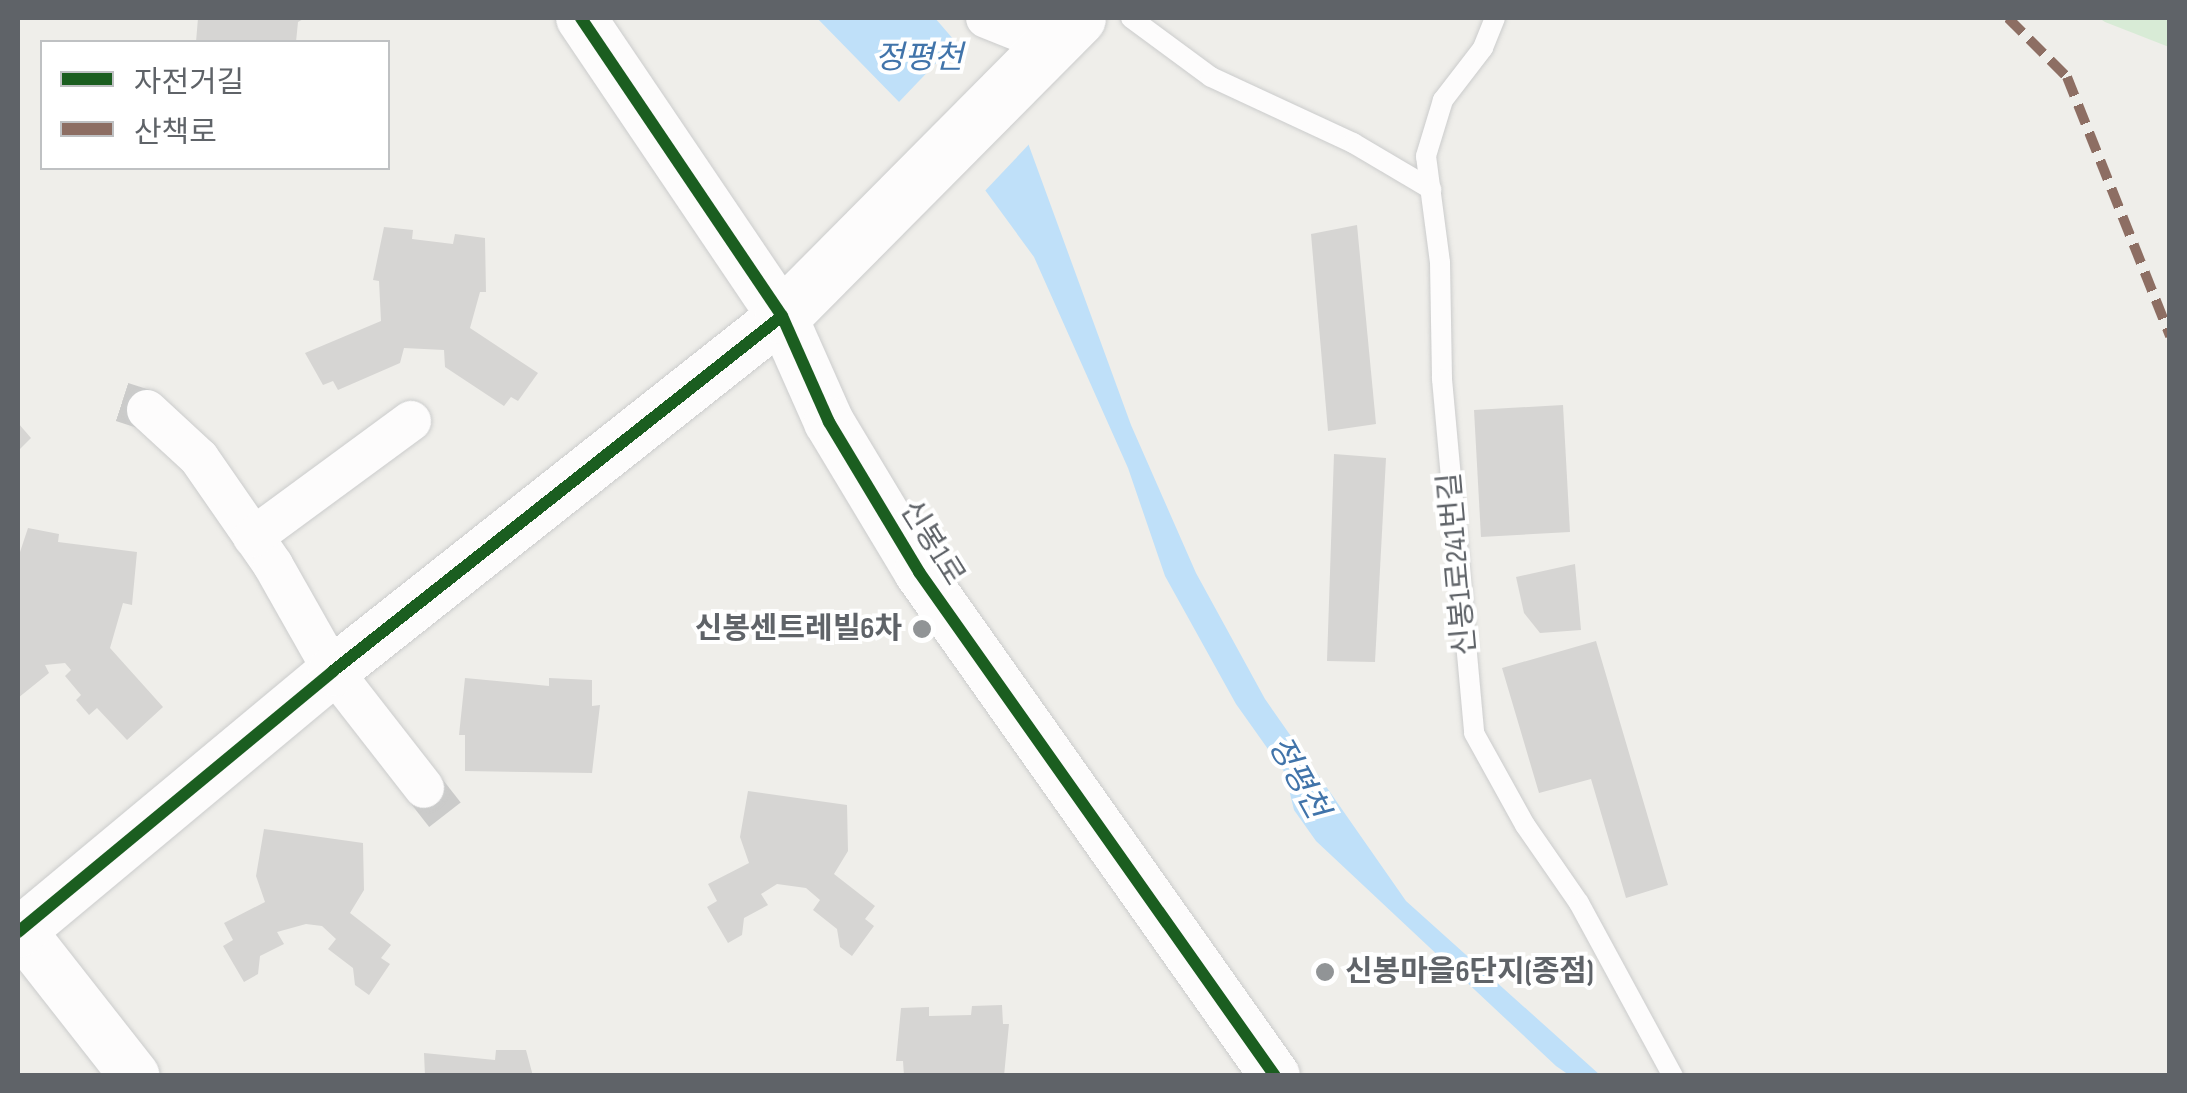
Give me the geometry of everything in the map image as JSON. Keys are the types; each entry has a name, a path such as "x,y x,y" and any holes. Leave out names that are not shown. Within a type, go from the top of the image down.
{"main road":[{"path":"782,316 1057,39"}],"street":[{"name":"신봉1로","path":"581,18 782,316 829,422 919,572 1275,1076"},
{"path":"986,18 1057,39"},
{"path":"135,1076 18,930 333,671 782,316"},
{"path":"147,410 198,458 253,536 333,671 424,788"},
{"path":"253,536 411,420"}],"lane":[{"path":"1131,18 1211,77 1353,142 1430,189"},
{"name":"신봉1로241번길","path":"1495,18 1483,48 1444,100 1426,156 1474,733 1525,825 1579,903 1673,1076"}],"green space":[{"path":"2099,18 2169,18 2169,47 2105,22"}],"water":[{"name":"정평천","path":"817,18 935,18 1017,113 1131,425 1196,573 1265,699 1406,901 1600,1075 1569,1075 1556,1066 1316,841 1294,810 1285,773 1236,704 1165,576 1128,468 1034,257 985,190"}],"pier":[{"path":"960,38 1022,110 1033,140 982,194 898,103"}],"building":[{"path":"198,18 305,18 298,22 296,40 196,40"},
{"path":"1357,225 1376,424 1328,431 1311,234"},
{"path":"384,227 413,230 412,239 453,244 455,234 485,238 486,292 480,292 470,328 538,373 518,401 511,397 504,406 445,367 444,350 404,348 400,363 338,390 333,381 323,385 305,353 381,321 379,281 373,280"},
{"path":"1563,405 1570,532 1481,537 1474,410"},
{"path":"18,423 31,438 18,451"},
{"path":"1334,454 1386,458 1375,662 1327,661"},
{"path":"28,528 59,534 58,542 137,552 132,605 123,603 110,648 163,707 127,740 97,708 89,715 76,700 81,695 65,676 71,670 65,663 45,665 49,673 18,698 18,558"},
{"path":"1575,564 1581,630 1540,633 1524,613 1516,577"},
{"path":"1596,641 1668,885 1626,898 1591,779 1539,793 1502,668"},
{"path":"465,678 549,686 549,678 592,680 592,706 600,705 592,773 465,771 465,735 459,735"},
{"path":"748,791 847,805 848,851 834,874 875,906 865,919 874,926 852,956 840,947 837,929 813,910 820,900 806,888 777,884 761,894 768,905 744,918 742,935 728,943 707,907 717,901 708,884 749,863 740,837"},
{"path":"264,829 363,843 364,890 350,913 391,945 381,958 390,964 369,995 355,985 353,968 328,949 336,939 322,926 306,924 277,932 284,944 260,956 258,974 244,982 223,946 233,940 224,923 265,902 256,876"},
{"path":"1002,1005 1003,1024 1009,1024 1004,1076 904,1076 903,1061 896,1061 901,1008 929,1007 929,1016 971,1015 972,1006"},
{"path":"496,1050 526,1050 533,1076 425,1076 424,1053 495,1060"}],"tunnel":[{"path":"122,402 147,410"},
{"path":"424,788 445,815"}],"marked path":[{"path":"2008,18 2067,77 2170,336"}],"cycle path":[{"path":"581,18 782,316 829,422 919,572 1275,1076"},
{"path":"18,932 333,671 782,316"}],"place":[{"name":"신봉센트레빌6차","path":"922,629"},
{"name":"신봉마을6단지(종점)","path":"1325,972"}]}
